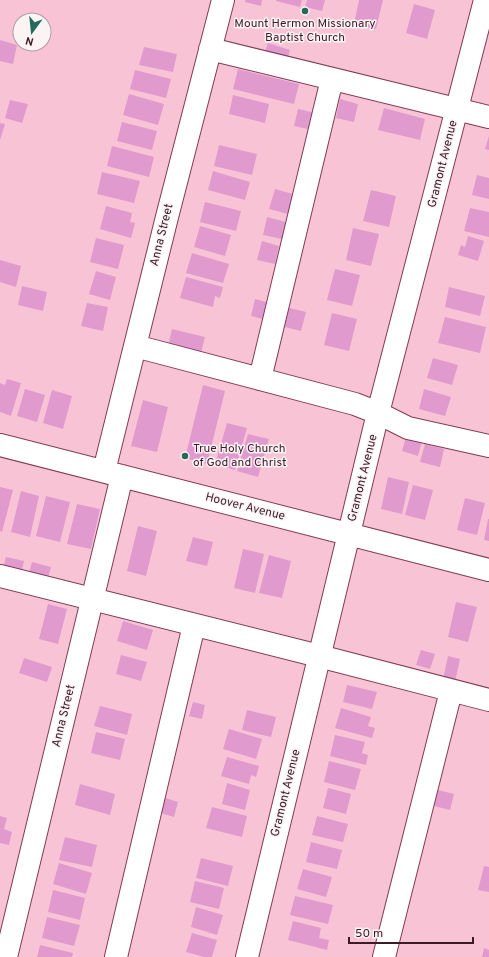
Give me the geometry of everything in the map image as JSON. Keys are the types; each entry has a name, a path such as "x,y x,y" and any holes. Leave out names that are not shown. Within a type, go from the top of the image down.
{"street":[{"name":"Anna Street","path":"6,957 92,599 135,346 223,0"},
{"name":"Gramont Avenue","path":"247,957 378,413 486,0"},
{"path":"210,49 489,117"},
{"path":"260,379 332,79"},
{"path":"135,346 355,404 378,413 408,428 489,446"},
{"name":"Hoover Avenue","path":"0,445 489,570"},
{"path":"0,576 489,700"},
{"path":"116,957 194,625"},
{"path":"384,957 451,690"}],"building":[{"path":"245,0 262,0 261,6 245,2"},
{"path":"276,0 302,0 300,7"},
{"path":"307,0 325,0 322,11 305,7"},
{"path":"359,0 383,0 376,29 354,24"},
{"path":"414,4 435,10 427,39 406,33"},
{"path":"0,40 12,44 12,52 16,52 13,64 0,61"},
{"path":"268,43 290,50 286,64 263,57"},
{"path":"144,47 177,54 173,72 139,65"},
{"path":"238,69 299,84 294,104 233,89"},
{"path":"135,70 171,79 166,98 130,89"},
{"path":"129,94 164,104 158,125 123,115"},
{"path":"233,95 269,104 265,123 229,114"},
{"path":"340,99 358,104 354,122 336,118"},
{"path":"10,100 28,104 22,123 5,118"},
{"path":"384,108 425,119 420,140 378,130"},
{"path":"298,109 316,113 312,130 294,126"},
{"path":"122,122 157,131 152,150 117,141"},
{"path":"0,123 5,124 0,140"},
{"path":"489,136 489,150 485,149"},
{"path":"219,145 257,154 252,175 214,166"},
{"path":"112,146 154,157 149,177 107,166"},
{"path":"213,171 250,182 245,200 208,190"},
{"path":"102,172 140,181 134,203 97,194"},
{"path":"477,175 489,178 489,199 472,195"},
{"path":"275,189 293,194 288,214 269,209"},
{"path":"371,190 396,196 389,227 363,221"},
{"path":"205,202 241,211 236,231 200,222"},
{"path":"106,206 132,213 130,222 135,223 131,238 100,229"},
{"path":"470,208 489,212 489,237 464,231"},
{"path":"267,217 286,222 282,239 263,235"},
{"path":"200,226 231,235 225,256 194,247"},
{"path":"353,228 379,234 371,266 346,260"},
{"path":"468,236 484,241 478,261 458,255 461,245 465,247"},
{"path":"96,238 124,245 118,269 90,262"},
{"path":"262,241 279,246 275,264 257,260"},
{"path":"192,253 229,264 223,283 186,273"},
{"path":"0,260 21,266 16,287 0,282"},
{"path":"335,269 360,275 352,306 327,300"},
{"path":"96,271 116,277 110,300 89,294"},
{"path":"186,277 223,287 220,298 215,296 213,307 180,298"},
{"path":"22,286 47,292 43,311 18,305"},
{"path":"449,287 485,296 480,316 445,307"},
{"path":"255,299 270,303 266,320 251,316"},
{"path":"87,303 108,307 103,331 81,326"},
{"path":"286,307 306,312 301,331 281,326"},
{"path":"332,313 357,319 349,351 324,345"},
{"path":"445,317 486,327 480,353 438,343"},
{"path":"172,329 205,337 200,357 167,350"},
{"path":"433,358 458,365 452,385 427,378"},
{"path":"7,379 21,383 11,416 0,412 0,383 5,385"},
{"path":"203,385 225,391 207,464 185,458"},
{"path":"25,389 45,395 37,422 17,416"},
{"path":"424,389 451,397 445,416 419,409"},
{"path":"52,390 72,396 63,429 43,423"},
{"path":"143,400 168,407 157,452 131,446"},
{"path":"227,423 247,428 235,470 215,464"},
{"path":"248,434 269,439 258,477 237,471"},
{"path":"406,437 422,441 418,456 402,451"},
{"path":"425,444 444,449 440,467 420,462"},
{"path":"388,477 409,482 402,514 381,509"},
{"path":"413,485 433,490 425,520 405,515"},
{"path":"0,487 13,490 2,532 0,531"},
{"path":"21,491 39,496 30,537 11,532"},
{"path":"46,496 70,502 60,542 36,536"},
{"path":"465,498 485,503 477,535 457,530"},
{"path":"77,504 100,509 91,549 67,544"},
{"path":"489,519 489,541 484,540"},
{"path":"138,526 157,531 146,576 127,571"},
{"path":"193,537 213,542 207,566 186,561"},
{"path":"243,549 264,554 255,593 234,588"},
{"path":"269,555 291,561 282,598 259,593"},
{"path":"6,557 24,561 20,578 2,573"},
{"path":"32,562 51,567 46,585 27,580"},
{"path":"456,602 477,607 468,642 448,637"},
{"path":"48,604 67,609 58,644 39,639"},
{"path":"123,621 153,630 147,650 117,641"},
{"path":"421,650 435,654 430,669 416,665"},
{"path":"121,655 147,662 141,681 116,674"},
{"path":"448,656 460,659 455,682 443,679"},
{"path":"24,658 52,667 47,682 19,673"},
{"path":"347,685 377,692 372,709 343,702"},
{"path":"193,702 205,705 202,719 189,716"},
{"path":"100,706 132,714 127,735 94,726"},
{"path":"341,708 371,717 368,726 375,728 372,738 335,728"},
{"path":"247,710 276,717 271,737 242,730"},
{"path":"229,729 262,739 256,759 223,749"},
{"path":"96,732 125,739 120,760 91,753"},
{"path":"335,735 365,742 362,753 368,755 366,765 330,756"},
{"path":"227,757 259,766 256,777 251,775 249,784 221,776"},
{"path":"329,761 361,769 355,790 324,782"},
{"path":"227,783 250,790 245,810 222,804"},
{"path":"80,784 115,794 110,815 75,805"},
{"path":"328,788 351,794 346,814 323,808"},
{"path":"438,790 454,794 450,810 434,806"},
{"path":"162,797 178,802 174,817 158,812"},
{"path":"212,807 247,816 242,837 206,828"},
{"path":"0,816 7,818 4,829 12,832 9,845 0,843"},
{"path":"317,816 348,824 343,842 312,835"},
{"path":"65,837 97,845 92,867 59,860"},
{"path":"311,842 342,850 337,869 306,862"},
{"path":"201,858 233,866 228,886 196,878"},
{"path":"59,863 92,873 86,894 53,884"},
{"path":"484,866 489,867 489,892 478,890"},
{"path":"303,869 332,877 326,897 297,889"},
{"path":"195,881 224,888 219,909 190,902"},
{"path":"53,890 85,898 80,920 48,912"},
{"path":"295,896 333,905 328,924 290,915"},
{"path":"196,907 223,915 217,935 191,927"},
{"path":"47,917 80,925 74,946 42,938"},
{"path":"293,921 321,928 319,938 329,940 327,950 288,940"},
{"path":"192,933 217,940 212,957 204,957 186,952"},
{"path":"40,945 73,953 72,957 37,957"},
{"path":"484,948 489,950 489,957 482,957"}],"place":[{"name":"Mount Hermon Missionary Baptist Church","path":"305,11"},
{"name":"True Holy Church of God and Christ","path":"185,456"}]}
